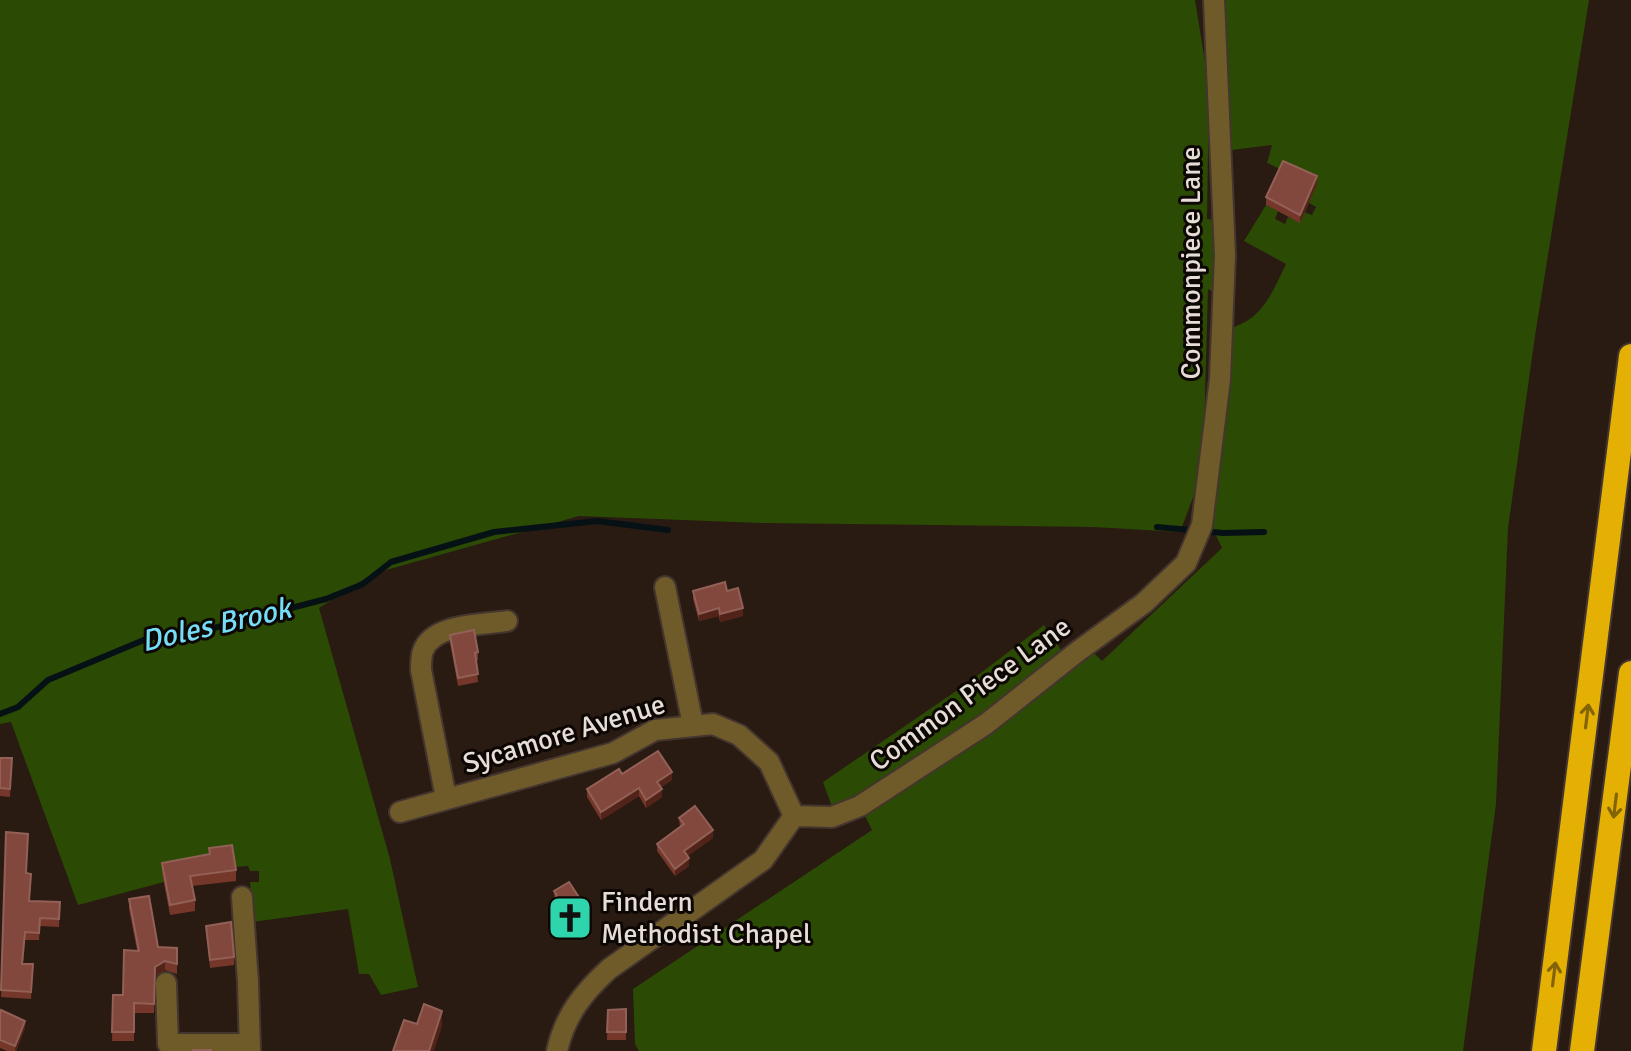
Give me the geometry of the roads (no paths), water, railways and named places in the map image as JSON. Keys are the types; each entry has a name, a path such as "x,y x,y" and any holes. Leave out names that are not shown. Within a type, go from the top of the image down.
{"highway":[{"path":"1544,1051 1631,356"},
{"path":"1582,1051 1631,673"}],"street":[{"name":"Commonpiece Lane","path":"1200,532 1220,379 1225,255 1214,0"},
{"name":"Common Piece Lane","path":"794,816 832,817 860,806 986,724 1144,603 1186,563 1200,532"},
{"path":"665,587 693,725"},
{"path":"446,798 421,670 423,650 434,636 455,629 507,621"},
{"name":"Sycamore Avenue","path":"400,812 613,753 655,730 713,724 739,735 769,762 794,816"},
{"path":"557,1051 569,1015 587,989 643,944 763,860 794,816"},
{"path":"166,983 168,1044 250,1048 242,897"}],"waterway":[{"name":"Doles Brook","path":"0,714 18,707 48,680 151,637 179,637 326,599 363,584 391,562 494,532 597,521 668,530"},
{"path":"1157,527 1223,533 1264,532"}],"place":[{"name":"Findern Methodist Chapel","path":"570,918"}]}
